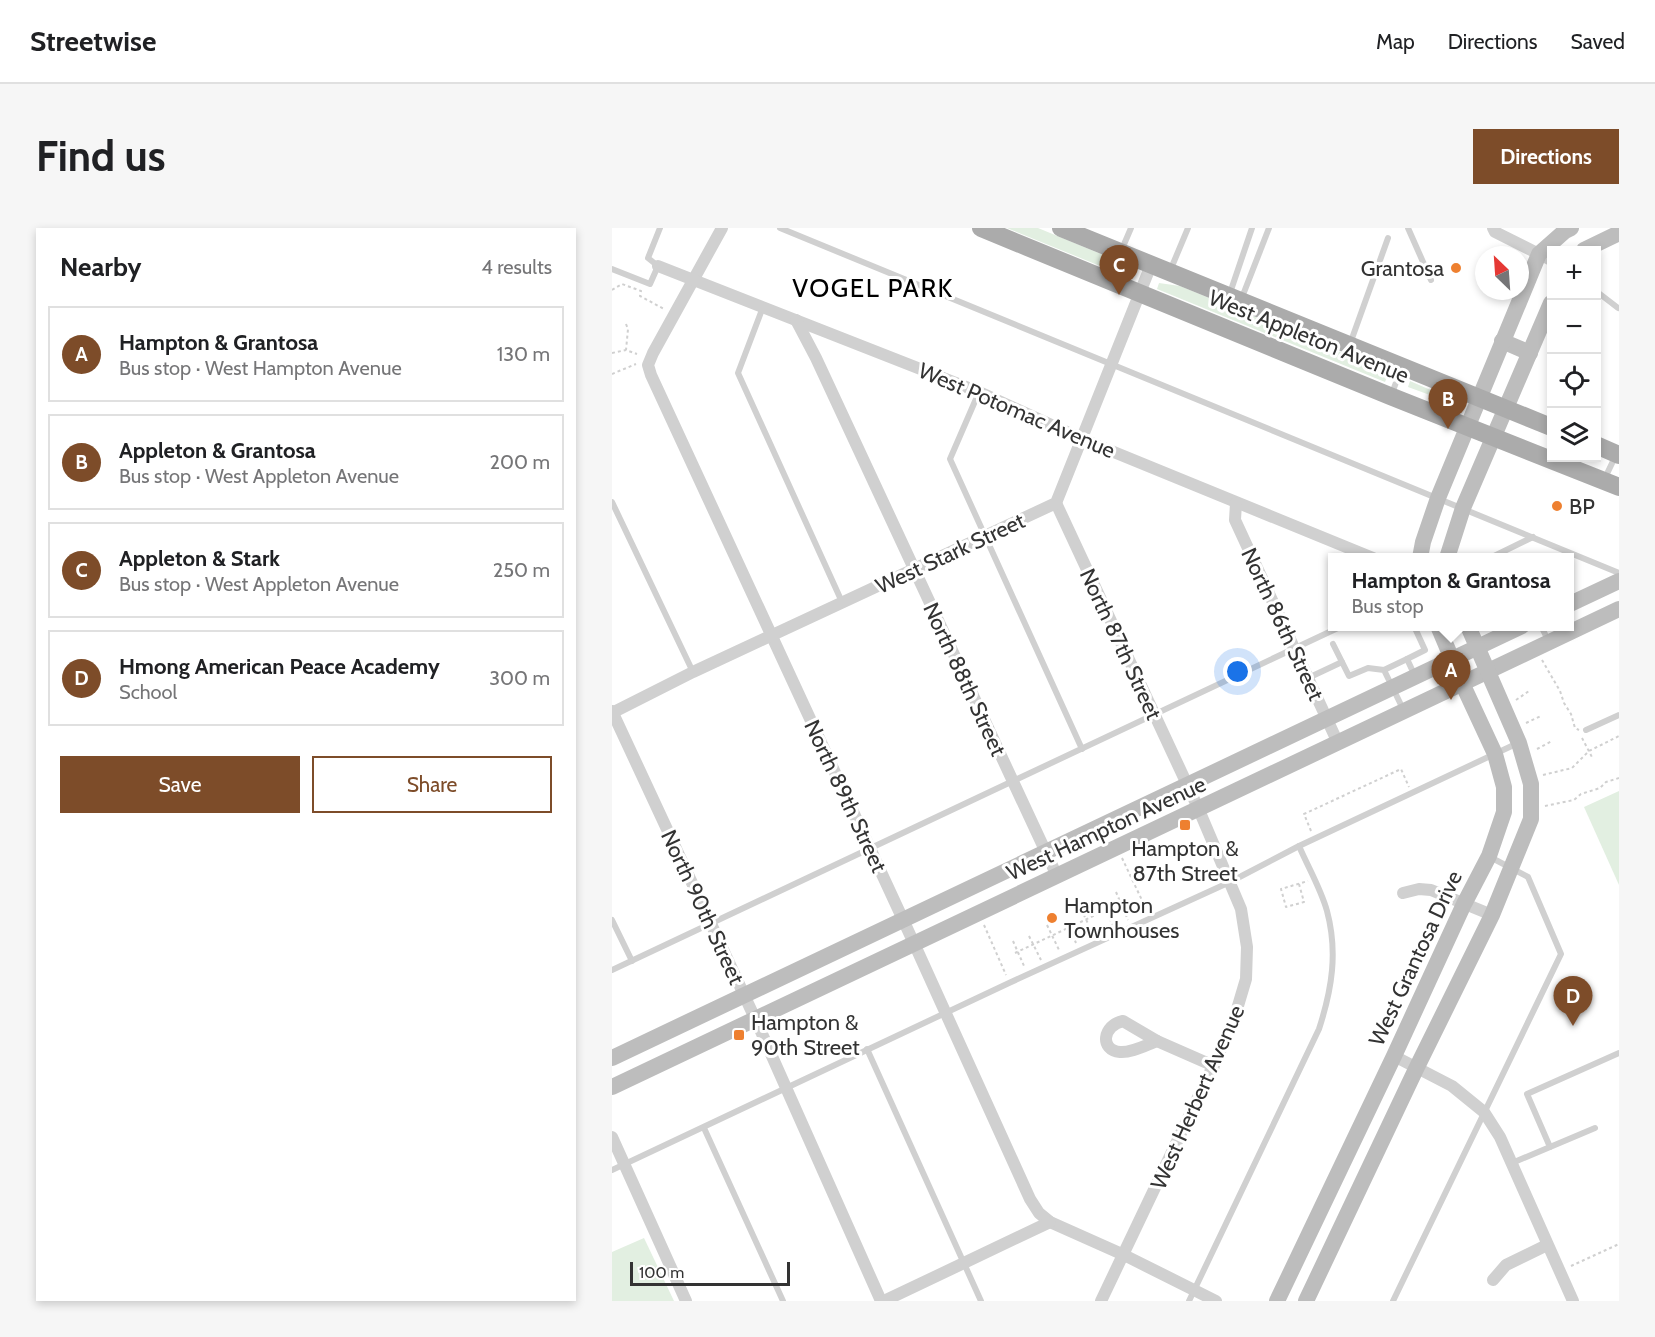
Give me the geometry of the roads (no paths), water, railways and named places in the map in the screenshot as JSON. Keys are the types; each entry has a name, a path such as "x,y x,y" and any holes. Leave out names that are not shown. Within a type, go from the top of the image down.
{"main road":[{"name":"West Appleton Avenue","path":"981,228 1611,484"},
{"name":"West Appleton Avenue","path":"1061,228 1547,424"},
{"path":"1601,447 1618,454"}],"street":[{"path":"694,280 722,228"},
{"path":"1493,228 1495,232 1545,257"},
{"path":"1421,553 1438,498 1502,341 1545,257 1564,231 1571,228"},
{"path":"1593,246 1619,234"},
{"path":"1056,503 1151,265"},
{"name":"West Potomac Avenue","path":"658,267 979,392 1082,439 1361,553"},
{"name":"North 89th Street","path":"694,280 653,353 642,364 651,375 946,1012 1030,1199 1039,1213 1050,1222"},
{"path":"1449,553 1463,508 1547,313"},
{"name":"North 88th Street","path":"796,320 816,358 1057,876"},
{"path":"1502,341 1530,353"},
{"name":"West Stark Street","path":"612,712 1056,503"},
{"name":"North 87th Street","path":"1056,503 1187,785"},
{"name":"North 86th Street","path":"1236,503 1235,520 1338,743"},
{"path":"1574,602 1619,580"},
{"name":"West Hampton Avenue","path":"1574,631 1619,609"},
{"name":"West Grantosa Drive","path":"1277,1301 1464,904 1489,856 1504,812 1504,787 1495,754 1440,631"},
{"path":"1306,1301 1492,915 1531,819 1531,784 1519,743 1470,631"},
{"name":"West Hampton Avenue","path":"612,1058 1513,631"},
{"name":"West Hampton Avenue","path":"612,1087 1573,631"},
{"name":"North 90th Street","path":"612,712 744,995 882,1301"},
{"name":"West Herbert Avenue","path":"1101,1301 1214,1066 1232,1026 1246,979 1247,946 1241,909 1187,785"},
{"path":"1403,893 1419,889 1431,890 1492,915"},
{"path":"1157,1041 1214,1066"},
{"path":"1394,1056 1452,1086 1484,1112 1500,1137 1573,1301"},
{"path":"612,1137 686,1301"},
{"path":"882,1301 1050,1222 1124,1255 1191,1295 1216,1301"},
{"path":"1493,1280 1506,1265 1548,1245"}],"lane":[{"path":"612,269 650,284 658,267 648,258 660,228"},
{"path":"780,228 1571,553"},
{"path":"1120,252 1131,228"},
{"path":"1169,272 1188,228"},
{"path":"1235,298 1252,228"},
{"path":"1235,298 1269,228"},
{"path":"1408,228 1431,280"},
{"path":"1350,345 1388,238"},
{"path":"1601,295 1618,308"},
{"path":"763,307 738,373 843,603"},
{"path":"1390,396 1402,366"},
{"path":"979,392 950,459 1082,749"},
{"path":"1611,484 1618,454"},
{"path":"612,502 693,672"},
{"path":"1500,553 1533,537"},
{"path":"1574,554 1619,573"},
{"path":"612,970 1333,631"},
{"path":"1333,644 1349,676 1368,668 1384,670 1425,650 1416,631"},
{"path":"1543,631 1550,642"},
{"path":"1407,659 1416,676"},
{"path":"1308,678 1342,662"},
{"path":"1384,670 1404,711"},
{"path":"1586,730 1619,715"},
{"path":"612,1170 946,1012 1230,882 1299,846 1519,743"},
{"path":"1191,1295 1319,1029 1330,997 1332,935 1326,909 1299,846"},
{"path":"1393,1301 1561,954 1528,877 1489,856"},
{"path":"612,920 632,961"},
{"path":"867,1049 981,1301"},
{"path":"1550,1147 1527,1094 1619,1053"},
{"path":"704,1128 783,1301"},
{"path":"1511,1164 1595,1128"}],"place":[{"name":"Grantosa","path":"1456,268"},
{"name":"Appleton & Stark","path":"1119,295"},
{"name":"Appleton & Grantosa","path":"1448,429"},
{"name":"BP","path":"1557,506"},
{"name":"Hampton & Grantosa","path":"1451,700"},
{"name":"Hampton & 87th Street","path":"1185,825"},
{"name":"Hampton Townhouses","path":"1052,918"},
{"name":"Hmong American Peace Academy","path":"1573,1026"},
{"name":"Hampton & 90th Street","path":"739,1035"}],"district":[{"name":"VOGEL PARK","path":"873,288"}]}
